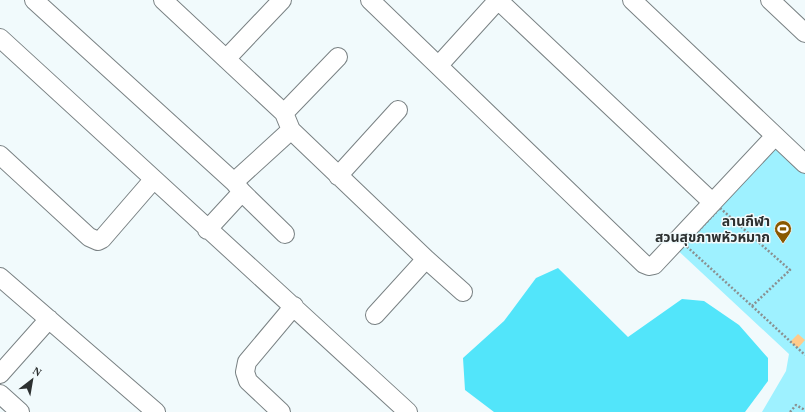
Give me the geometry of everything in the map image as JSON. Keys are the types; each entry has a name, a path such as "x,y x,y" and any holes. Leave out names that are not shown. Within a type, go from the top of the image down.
{"street":[{"path":"34,0 238,187 285,234"},
{"path":"226,59 282,0"},
{"path":"370,0 644,264 649,266 654,265 775,136"},
{"path":"439,65 498,0 712,202"},
{"path":"632,0 805,164"},
{"path":"770,0 805,33"},
{"path":"166,1 284,113 291,130 426,259 463,292"},
{"path":"0,38 207,230 294,306 408,412"},
{"path":"284,113 338,57"},
{"path":"338,176 398,110"},
{"path":"207,230 238,187 291,130"},
{"path":"0,155 89,237 98,241 153,180"},
{"path":"375,315 426,259"},
{"path":"0,277 156,412"},
{"path":"281,412 248,381 245,372 247,362 294,306"},
{"path":"0,374 48,319"},
{"path":"0,394 20,412"}],"path":[{"path":"752,306 790,270 720,208 685,245 805,355"},
{"path":"790,412 796,405 805,410"}],"shaded area":[{"path":"777,138 805,165 805,412 762,412 786,371 789,354 672,245"},
{"path":"558,268 628,337 682,299 704,301 739,325 768,358 768,381 745,412 494,412 465,390 463,358 504,321 536,278"}],"building":[{"path":"798,334 805,340 798,348 790,342"}],"place":[{"name":"ลานกีฬา สวนสุขภาพหัวหมาก","path":"783,244"}]}
